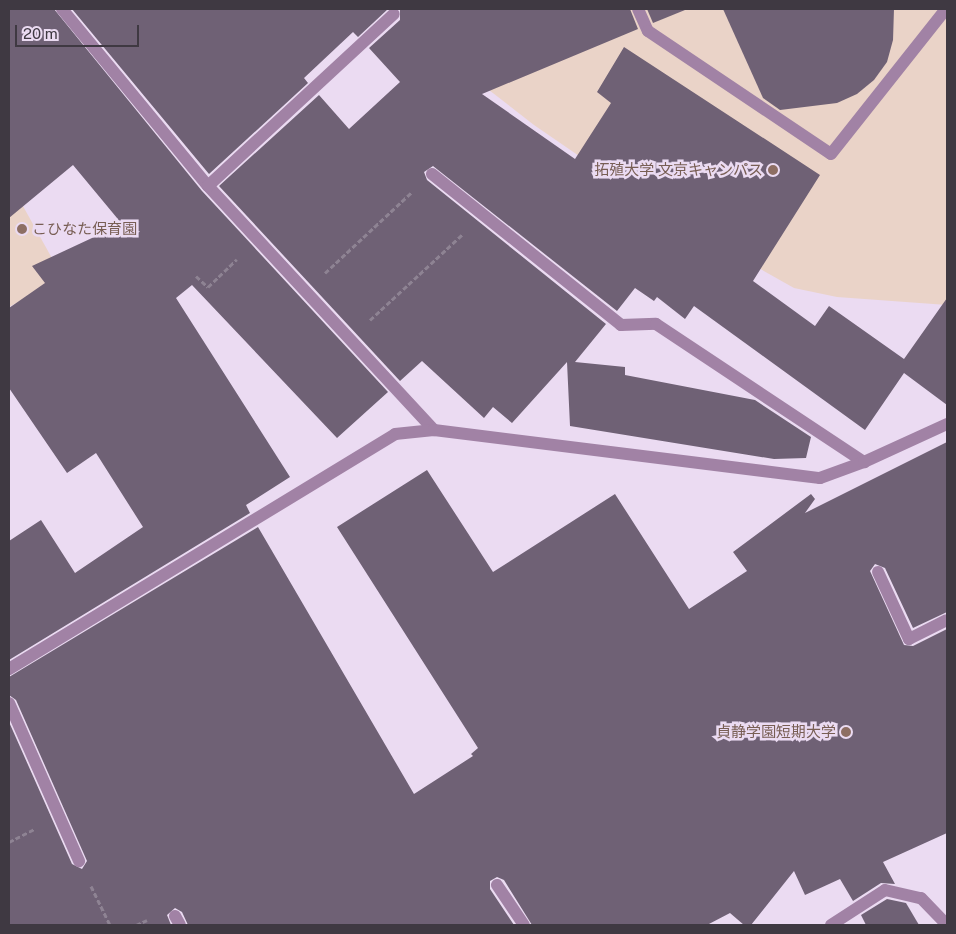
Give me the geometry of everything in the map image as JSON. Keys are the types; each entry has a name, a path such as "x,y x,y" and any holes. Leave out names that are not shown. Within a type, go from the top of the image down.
{"street":[{"path":"62,9 208,186 434,430"},
{"path":"638,9 648,31 831,154 946,9"},
{"path":"208,186 394,14"},
{"path":"432,174 621,325 656,324 864,462"},
{"path":"9,669 361,452 395,434 434,430 820,478 864,462 947,424"},
{"path":"878,572 909,639 947,620"},
{"path":"9,703 79,861"},
{"path":"497,885 524,925"},
{"path":"831,925 885,890 921,898 946,925"}],"path":[{"path":"335,264 432,174"},
{"path":"366,324 483,215"},
{"path":"196,276 208,288 231,265"},
{"path":"79,861 110,925"}],"shaded area":[{"name":"拓殖大学 文京キャンパス","path":"419,9 947,9 947,305 837,297 794,288 665,215 534,125 449,59"},
{"name":"こひなた保育園","path":"9,181 63,278 9,307"}],"building":[{"path":"9,9 54,9 202,191 388,392 337,438 192,285 176,298 290,477 246,505 250,513 9,660 9,541 41,520 75,573 143,527 96,453 67,473 9,388 9,308 45,283 32,266 122,224 73,165 9,218"},
{"path":"72,9 388,9 358,37 353,32 304,78 308,83 209,174"},
{"path":"400,9 630,9 638,29 482,94 575,159 611,103 597,92 624,47 820,175 753,281 815,326 829,306 904,359 947,298 947,405 904,373 865,430 694,306 685,319 657,297 654,301 635,288 617,311 433,166 424,172 427,180 606,324 575,362 625,367 625,375 755,400 811,437 806,458 774,459 570,426 567,362 512,423 493,407 484,418 422,361 400,381 219,186 319,95 349,129 400,82 369,48 400,20"},
{"path":"647,9 685,9 685,10 653,23"},
{"path":"723,9 894,9 893,40 887,62 874,80 857,94 837,103 780,110 763,98"},
{"path":"947,442 947,612 913,628 885,568 875,564 870,571 904,645 913,646 947,629 947,833 883,862 895,884 881,883 853,901 840,879 805,895 794,871 751,925 744,925 730,913 707,925 532,925 504,880 497,877 490,881 490,889 514,925 188,925 182,912 175,908 167,915 171,925 9,925 9,722 72,864 82,869 87,861 16,700 9,695 9,677 258,527 414,794 473,756 471,754 478,748 337,527 427,470 493,572 615,494 689,609 747,571 733,552 811,494 815,499 805,513"},
{"path":"887,899 906,903 919,925 866,925 861,915"}],"place":[{"name":"拓殖大学 文京キャンパス","path":"773,170"},
{"name":"こひなた保育園","path":"22,229"},
{"name":"貞静学園短期大学","path":"846,732"}]}
